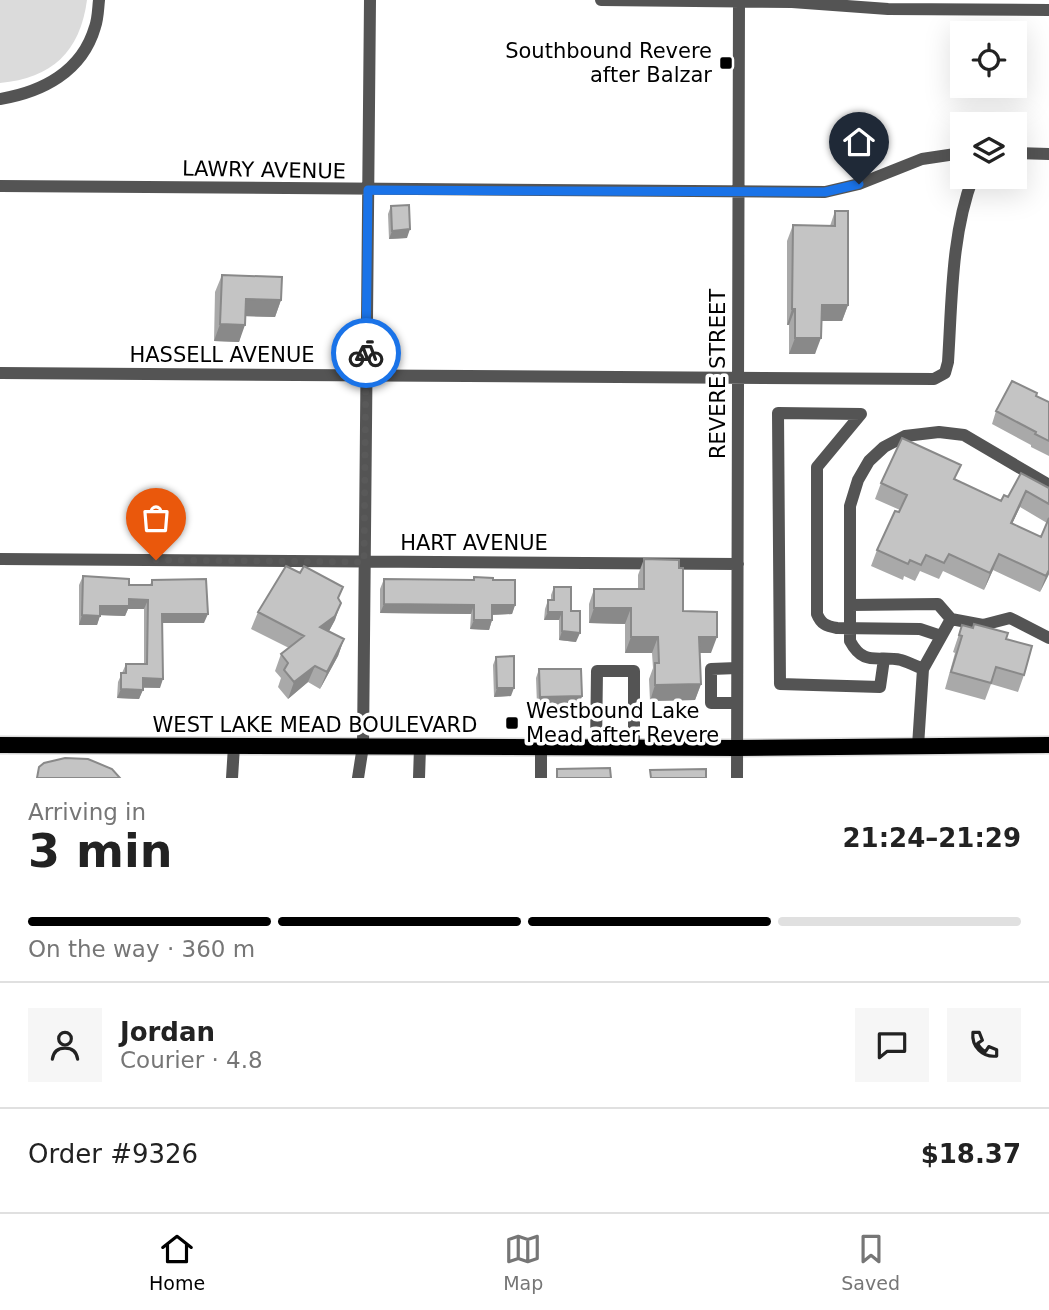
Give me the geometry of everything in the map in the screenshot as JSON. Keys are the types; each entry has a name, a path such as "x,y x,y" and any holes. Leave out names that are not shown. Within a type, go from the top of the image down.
{"main road":[{"name":"WEST LAKE MEAD BOULEVARD","path":"0,745 737,748 1049,745"}],"street":[{"path":"0,99 26,94 56,80 80,57 95,28 99,0"},
{"path":"358,778 363,746 370,0"},
{"path":"601,0 792,2 1049,10"},
{"name":"REVERE STREET","path":"737,778 739,1"},
{"path":"1027,153 1049,154"},
{"name":"LAWRY AVENUE","path":"0,187 825,192 859,184 922,159 950,154"},
{"name":"HASSELL AVENUE","path":"0,373 934,379 945,373 958,234 968,189"},
{"path":"884,659 880,687 780,684 778,413 861,414 817,467 817,614 820,622 827,626 850,629 919,629 942,636"},
{"path":"923,669 901,660 865,658 857,653 850,641 850,506 858,480 869,461 884,447 905,436 939,432 964,435 1049,485"},
{"name":"HART AVENUE","path":"0,559 738,564"},
{"path":"850,605 938,604 951,619 983,625 1010,618 1049,638"},
{"path":"918,746 923,669 951,619"},
{"path":"737,668 711,669 711,702 737,703"},
{"path":"596,747 597,671 634,671 634,747"},
{"path":"232,778 234,746"},
{"path":"419,778 420,747"},
{"path":"541,747 541,778"}],"shaded area":[{"path":"0,0 87,0 78,34 60,59 35,75 0,83"}],"building":[{"path":"409,205 410,229 392,231 391,206"},
{"path":"835,211 848,211 848,305 822,305 821,338 795,338 795,309 792,309 793,225 835,226"},
{"path":"222,275 282,277 281,300 246,299 245,325 220,324"},
{"path":"1012,381 1049,402 1049,441 996,411"},
{"path":"902,438 961,465 954,479 1001,501 1004,495 1008,497 1021,473 1049,488 1049,504 1026,491 1011,523 1041,537 1049,518 1049,570 1046,576 999,554 990,573 949,554 944,563 926,555 921,565 910,560 908,564 877,550 895,511 899,512 907,495 881,483"},
{"path":"147,495 167,495 167,519 147,519"},
{"path":"644,559 679,560 679,568 683,568 683,611 717,612 717,637 699,637 701,684 655,685 655,663 659,663 658,637 631,637 631,608 594,608 594,589 644,589"},
{"path":"286,566 300,573 304,566 343,587 338,598 341,603 335,616 320,627 344,639 327,672 315,666 294,682 284,670 288,663 281,654 304,636 258,612"},
{"path":"83,576 129,579 129,585 152,585 152,580 206,579 208,614 162,614 163,679 143,678 143,690 121,689 121,673 126,673 126,664 147,664 148,600 129,599 129,606 100,606 100,616 82,615"},
{"path":"474,577 515,580 515,605 492,605 492,620 474,620 474,605 384,604 384,579 474,580"},
{"path":"554,587 571,587 571,611 580,611 580,633 562,631 562,612 548,612 548,600 554,600"},
{"path":"974,624 1008,633 1006,639 1032,646 1024,675 996,667 991,683 951,672 962,636 959,635 962,625 973,628"},
{"path":"514,656 514,688 497,688 496,657"},
{"path":"539,669 581,669 582,696 540,697"},
{"path":"65,758 88,759 112,769 120,778 37,778 39,767 44,763"},
{"path":"610,768 611,778 557,778 557,769"},
{"path":"706,769 706,778 651,778 650,770"}],"way so far":[{"path":"156,560 364,562 366,353"}],"place":[{"name":"Southbound Revere after Balzar","path":"726,63"},
{"name":"Westbound Lake Mead after Revere","path":"512,723"}],"route":[{"path":"366,353 368,190 825,192 859,184"}]}
